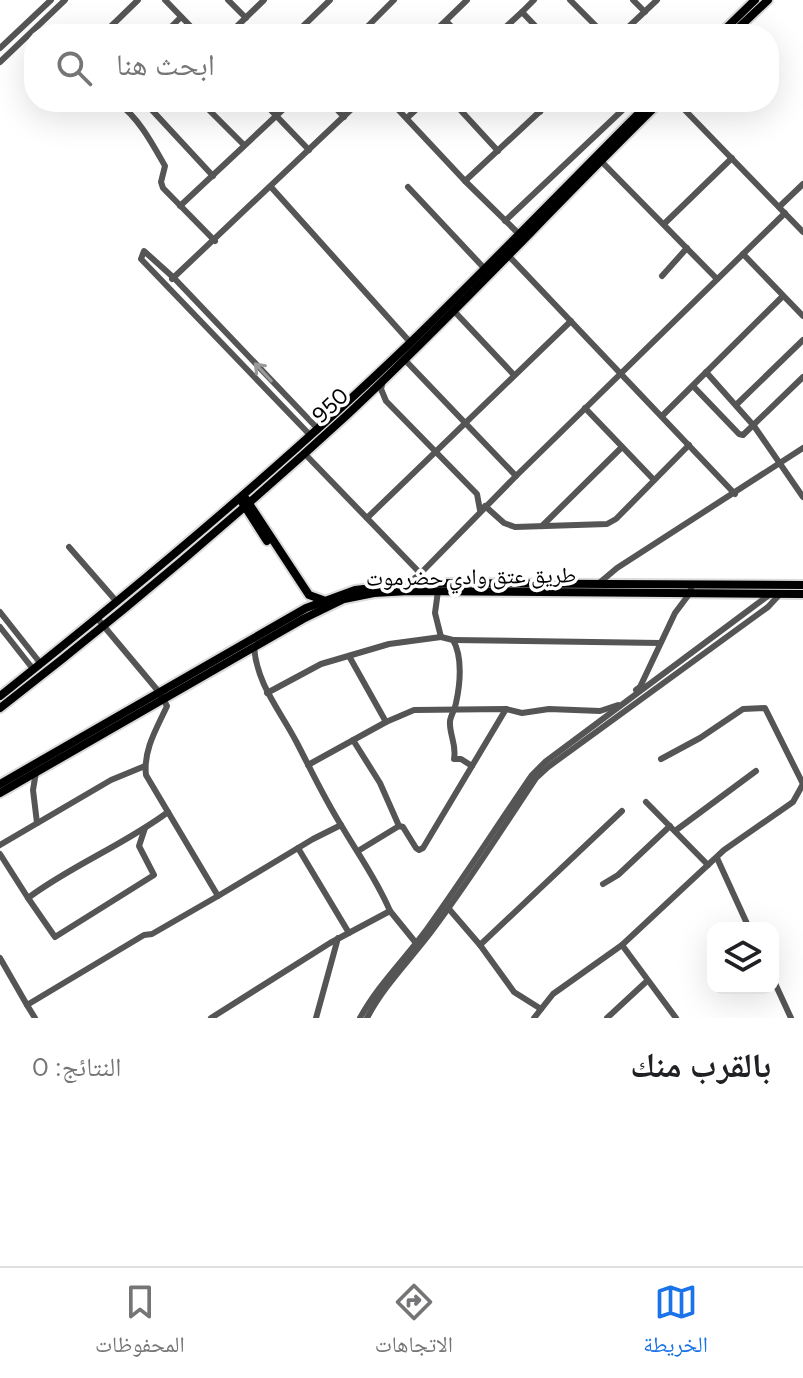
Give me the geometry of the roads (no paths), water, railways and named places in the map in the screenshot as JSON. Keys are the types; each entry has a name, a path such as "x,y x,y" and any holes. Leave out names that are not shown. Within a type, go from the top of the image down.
{"main road":[{"path":"730,24 755,0"},
{"path":"743,24 768,0"},
{"name":"950","path":"0,708 244,500 484,268 505,252 518,233 640,112"},
{"name":"950","path":"0,696 100,622 117,602 304,453 454,311 505,252 650,112"},
{"path":"244,500 309,595 316,600 324,600"},
{"path":"244,500 303,595 304,610"},
{"name":"طريق عتق وادي حضرموت","path":"0,793 324,600 404,583 598,584 803,594"},
{"name":"طريق عتق وادي حضرموت","path":"0,784 323,608 366,591 691,589 803,585"}],"street":[{"path":"26,24 51,0"},
{"path":"40,24 65,0"},
{"path":"113,24 138,0"},
{"path":"165,0 188,24"},
{"path":"228,0 246,18"},
{"path":"240,24 264,0"},
{"path":"307,24 330,0"},
{"path":"370,24 393,0"},
{"path":"443,24 467,0"},
{"path":"509,24 534,0"},
{"path":"570,0 594,24"},
{"path":"633,0 645,12"},
{"path":"632,24 657,0"},
{"path":"522,12 533,24"},
{"path":"174,24 181,17"},
{"path":"446,21 449,24"},
{"path":"0,48 24,25"},
{"path":"0,62 24,39"},
{"path":"128,112 149,136 165,166 161,182 163,188 215,241"},
{"path":"154,112 213,176"},
{"path":"211,112 244,145"},
{"path":"273,112 309,150"},
{"path":"180,206 281,112"},
{"path":"339,112 344,117"},
{"path":"167,285 349,112"},
{"path":"401,112 518,233"},
{"path":"407,118 413,112"},
{"path":"462,112 498,151"},
{"path":"465,181 540,112"},
{"path":"505,221 620,112"},
{"path":"687,112 801,227"},
{"path":"664,224 732,158"},
{"path":"601,161 717,279"},
{"path":"779,207 803,184"},
{"path":"271,187 410,342"},
{"path":"408,187 484,268"},
{"path":"404,583 421,572 785,213"},
{"path":"662,276 687,248"},
{"path":"144,251 174,278 313,432 141,259 144,251"},
{"path":"505,252 735,494"},
{"path":"743,254 803,316"},
{"path":"662,416 783,296"},
{"path":"454,311 514,375"},
{"path":"367,518 571,321"},
{"path":"736,405 803,340"},
{"path":"404,359 516,476"},
{"path":"706,372 754,426 803,497"},
{"path":"693,386 739,434 746,434 803,378"},
{"path":"383,380 381,389 386,401 477,494 479,512"},
{"path":"585,408 654,480"},
{"path":"485,506 507,525 611,522 689,445"},
{"path":"542,526 622,447"},
{"path":"598,584 617,568 803,448"},
{"path":"304,453 430,583"},
{"path":"69,547 117,602"},
{"path":"360,1018 374,993 416,943 532,775 779,585"},
{"path":"367,1018 378,996 406,967 449,909 542,772 768,607 780,594 779,585"},
{"path":"308,765 414,710 506,709 522,713 549,709 600,711 614,707 640,687 675,613 691,589"},
{"path":"438,591 435,613 441,637"},
{"path":"0,612 37,667"},
{"path":"100,622 167,706 152,736 145,766 150,787 218,896"},
{"path":"0,627 37,667"},
{"path":"267,693 321,664 402,641 441,637 453,640 660,643"},
{"path":"453,640 457,647 459,668 450,723 455,737 454,759 461,759 472,766"},
{"path":"254,647 257,672 267,693 341,825 376,880 390,911 416,943"},
{"path":"349,656 386,722"},
{"path":"534,1018 553,994 622,945 708,865 793,802 803,784 765,708 743,709 661,759"},
{"path":"353,740 380,783 399,826 403,827 419,850 506,709"},
{"path":"0,845 111,780 145,766"},
{"path":"603,884 672,829 756,771"},
{"path":"36,772 33,790 37,823"},
{"path":"646,802 708,865"},
{"path":"480,945 622,811"},
{"path":"28,898 168,812"},
{"path":"27,1005 144,935 152,934 341,825"},
{"path":"358,851 399,826"},
{"path":"0,854 55,937 154,875 139,846 145,828"},
{"path":"298,848 349,933"},
{"path":"717,858 746,922"},
{"path":"449,909 514,992 541,1009"},
{"path":"211,1018 338,938 390,911"},
{"path":"315,1017 338,938"},
{"path":"622,945 676,1018"},
{"path":"0,958 35,1018"},
{"path":"607,1018 647,981"},
{"path":"779,992 791,1018"}]}
